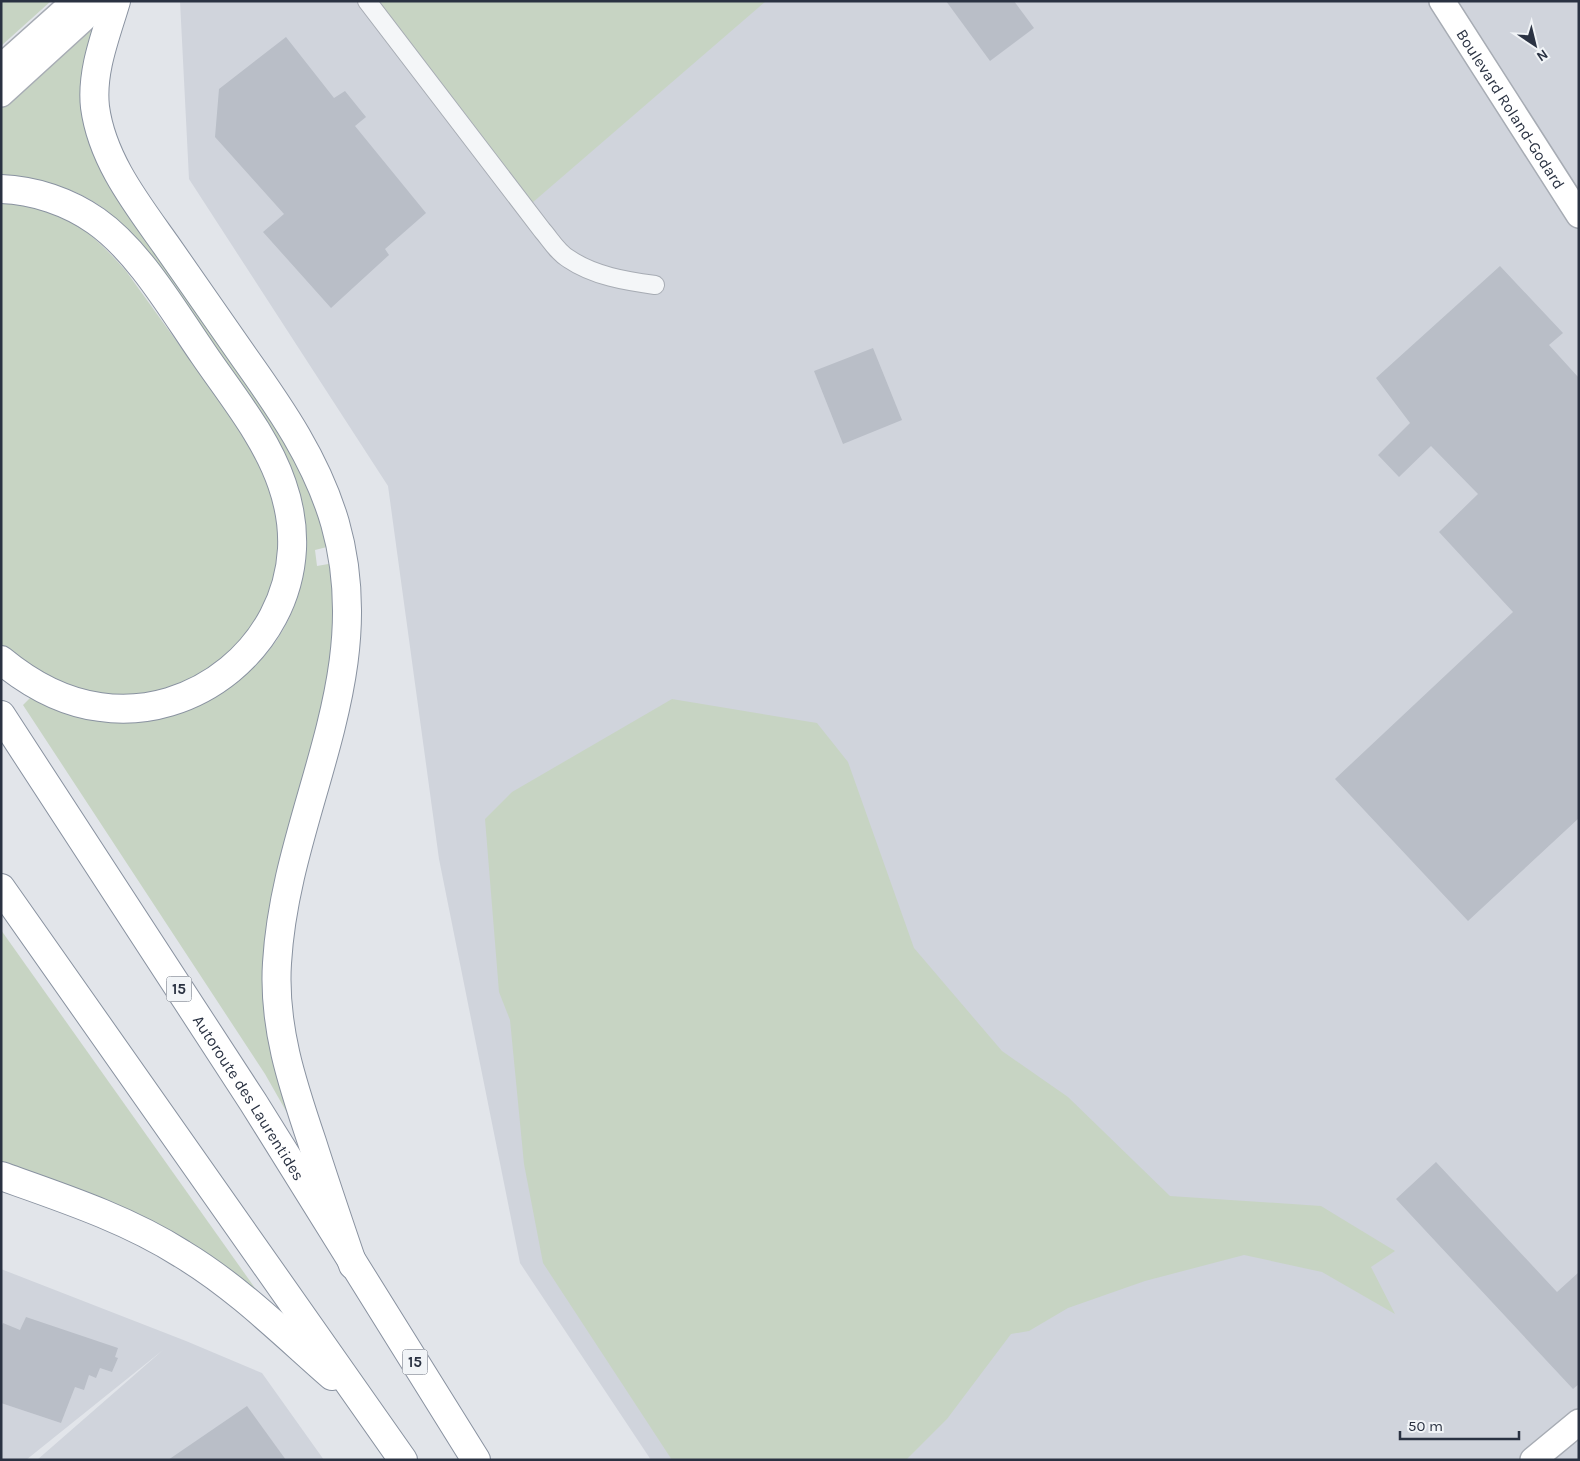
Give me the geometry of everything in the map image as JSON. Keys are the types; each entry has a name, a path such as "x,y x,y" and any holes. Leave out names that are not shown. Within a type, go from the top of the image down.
{"highway":[{"path":"116,1 100,56 95,84 95,107 103,140 116,169 138,205 273,397 298,438 327,499 344,559 348,604 344,664 330,727 288,886 280,932 276,979 280,1027 290,1075 353,1265"},
{"path":"1,189 37,194 69,205 109,230 131,254 174,313 262,443 282,484 289,511 292,537 286,581 277,606 264,632 234,668 212,684 188,695 144,707 116,708 89,706 49,693 24,678 1,660"},
{"name":"Autoroute des Laurentides","path":"1,715 253,1102 476,1460"},
{"path":"1,888 403,1460"},
{"path":"1,1176 103,1214 183,1254 230,1288 364,1403"}],"street":[{"path":"1,67 75,1"},
{"path":"1,94 103,1"},
{"path":"367,1 542,230 567,258 589,270 630,281 656,285"},
{"name":"Boulevard Roland-Godard","path":"1442,1 1579,215"},
{"path":"1533,1460 1579,1422"}],"shaded area":[{"path":"180,1 1579,1 1579,1460 651,1460 520,1263 439,859 388,486 189,179"},
{"path":"1,1269 186,1341 262,1373 324,1460 37,1460 163,1350 26,1460 1,1460"}],"green space":[{"path":"1,1 51,1 1,46"},
{"path":"373,1 766,1 532,203 372,8"},
{"path":"97,20 85,106 297,455 331,546 315,550 317,566 334,563 337,585 331,676 274,893 290,1118 265,1074 23,705 32,696 81,717 110,722 139,722 168,716 196,706 222,693 246,675 266,654 289,618 298,594 303,570 304,531 128,232 115,218 95,202 70,190 29,178 1,175 1,109"},
{"path":"1,201 40,207 65,217 88,233 117,261 229,414 261,464 276,506 280,550 271,593 250,634 214,670 154,694 109,697 63,687 14,660 1,646"},
{"path":"672,699 817,723 848,762 914,948 1002,1051 1068,1097 1170,1196 1321,1206 1395,1251 1371,1267 1395,1314 1322,1272 1244,1255 1145,1281 1068,1308 1029,1331 1011,1334 947,1419 906,1460 672,1460 543,1263 524,1164 510,1020 499,992 485,819 512,792"},
{"path":"1,930 267,1305 1,1165"}],"building":[{"path":"946,1 1014,1 1034,28 990,61"},
{"path":"286,37 334,98 345,91 366,117 355,126 426,213 385,249 389,255 331,308 263,232 284,214 215,137 219,89"},
{"path":"1500,266 1563,333 1549,345 1579,378 1579,818 1468,921 1335,779 1513,612 1439,532 1478,494 1431,446 1399,477 1378,455 1410,423 1376,378"},
{"path":"873,348 902,420 843,444 814,371"},
{"path":"1436,1162 1557,1292 1579,1272 1579,1384 1573,1389 1396,1199"},
{"path":"26,1317 118,1348 115,1357 118,1358 112,1372 100,1368 96,1378 89,1375 84,1390 75,1387 61,1423 1,1403 1,1328 3,1323 20,1330"},
{"path":"247,1406 286,1460 168,1460"}]}
